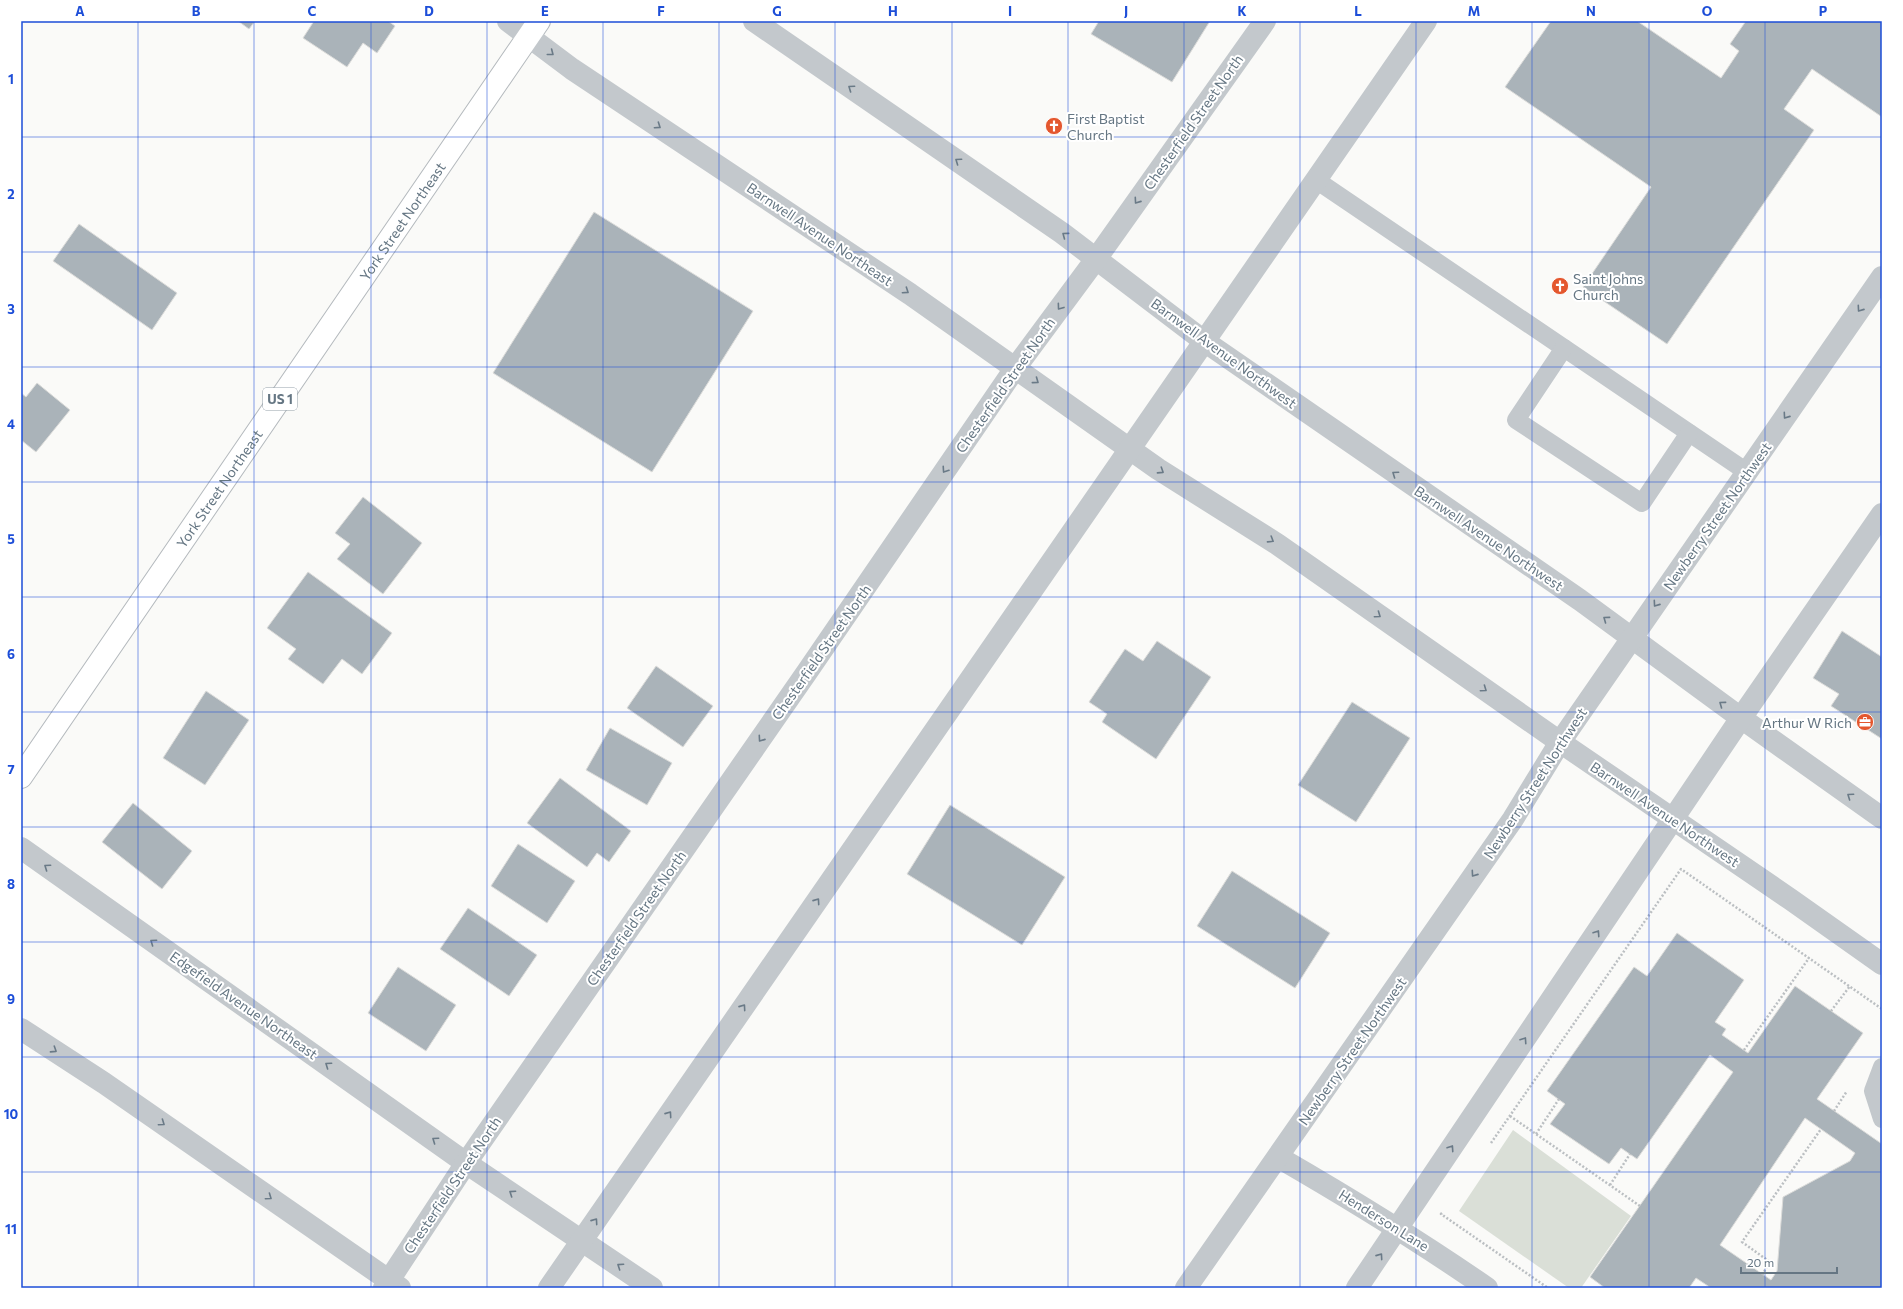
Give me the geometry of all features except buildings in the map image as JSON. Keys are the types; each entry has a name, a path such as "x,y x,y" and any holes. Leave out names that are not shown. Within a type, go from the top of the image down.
{"main road":[{"name":"York Street Northeast","path":"21,777 534,28"}],"street":[{"name":"Barnwell Avenue Northeast","path":"508,21 534,28 572,69 910,294 1130,448"},
{"path":"754,21 1055,229 1096,259"},
{"name":"Chesterfield Street North","path":"391,1286 466,1163 798,685 1016,367 1096,259 1264,21"},
{"path":"549,1288 1426,21"},
{"name":"Barnwell Avenue Northwest","path":"1096,259 1204,341 1580,600 1741,718 1882,818"},
{"name":"Newberry Street Northwest","path":"1186,1288 1513,819 1560,742 1882,277"},
{"name":"Barnwell Avenue Northwest","path":"1130,448 1158,469 1277,544 1673,821 1790,899 1882,964"},
{"path":"1357,1288 1399,1229 1442,1161 1673,821 1741,718 1882,514"},
{"name":"Edgefield Avenue Northeast","path":"21,848 466,1163 652,1288"},
{"path":"21,1029 104,1083 391,1286"},
{"name":"Henderson Lane","path":"1278,1157 1399,1229 1487,1288"}],"lane":[{"path":"1316,180 1747,472"},
{"path":"1564,348 1516,420 1642,503 1689,433"},
{"path":"1882,1067 1873,1091 1882,1119"}],"path":[{"path":"1489,1146 1681,869 1882,1009"},
{"path":"1744,1050 1809,958"},
{"path":"1831,1011 1850,986"},
{"path":"1536,1134 1559,1100"},
{"path":"1510,1116 1640,1206"},
{"path":"1762,1275 1770,1262 1742,1242 1821,1129"},
{"path":"1610,1185 1630,1154"},
{"path":"1446,1208 1441,1214 1548,1288"}],"shaded area":[{"path":"1513,1130 1631,1216 1581,1288 1569,1288 1459,1211"}],"place":[{"name":"First Baptist Church","path":"1054,126"},
{"name":"Saint Johns Church","path":"1560,286"},
{"name":"Arthur W Rich","path":"1865,722"}]}
